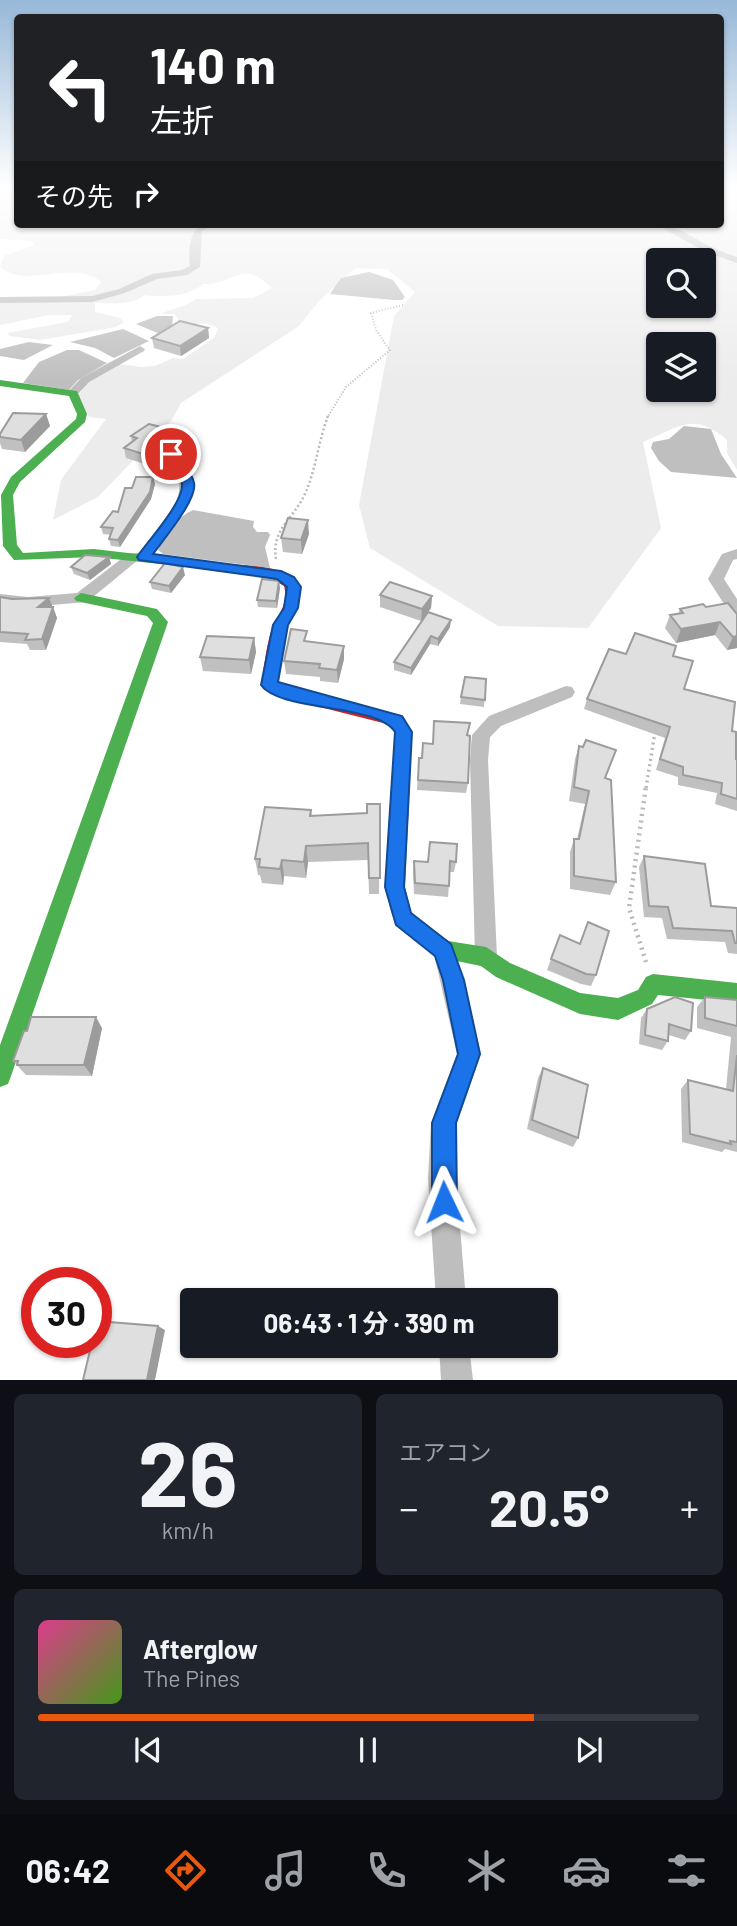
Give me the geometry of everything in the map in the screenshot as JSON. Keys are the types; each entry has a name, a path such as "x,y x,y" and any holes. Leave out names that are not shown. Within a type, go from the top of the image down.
{"street":[{"path":"0,300 92,299 122,291 155,276 190,271 195,267 193,261 196,250"},
{"path":"710,250 737,260"},
{"path":"73,394 85,380 140,349"},
{"path":"0,383 73,394"},
{"path":"73,394 82,414 80,420 15,480 8,495 5,542 19,557 32,559 89,552 139,556 281,575 289,580 294,587 291,608 280,625 269,685 281,691 397,720 404,732 395,887 403,918 444,950 486,957 502,971 580,1003 618,1009 645,997 653,984 737,993"},
{"path":"81,598 139,556 180,507 188,482 171,454 157,449"},
{"path":"734,604 716,579 727,557 737,554"},
{"path":"0,599 27,602 81,598 152,612 161,622 0,1076"},
{"path":"486,957 479,760 481,735 495,721 566,692"},
{"path":"444,950 469,1054 444,1123 442,1178 450,1288"},
{"path":"455,1358 457,1380"}],"path":[{"path":"281,575 274,553 277,531 302,501 326,424 341,393 353,380 383,359 390,350 376,330 371,313 403,305"},
{"path":"653,984 629,908 655,724"}],"shaded area":[{"path":"19,250 646,250 646,318 716,318 716,250 737,250 737,470 727,453 727,440 704,426 685,424 643,442 661,528 588,628 498,626 370,548 359,505 394,316 415,292 387,269 355,268 319,301 299,326 181,403 172,420 98,497 53,520 61,480 106,419 89,417 78,397 88,380 118,364 155,366 173,358 183,359 214,338 218,329 203,323 175,328 178,318 174,314 161,314 196,299 253,298 272,288 261,279 245,274 203,284 183,294 144,295 134,301 95,303 95,312 120,318 124,322 116,327 40,340 10,336 7,333 68,322 72,315 49,315 0,325 0,302 55,298 95,290 101,282 90,275 78,273 24,276 0,267 4,256"},
{"path":"369,272 393,280 405,297 402,300 394,300 330,294 341,278"},
{"path":"157,316 173,316 172,328 160,334 136,324"},
{"path":"123,329 149,341 114,358 95,348 70,342"},
{"path":"29,342 53,345 24,360 0,356 0,349"},
{"path":"67,350 79,350 107,363 78,380 69,390 23,383 39,362"},
{"path":"684,426 711,429 721,454 737,478 671,472 659,461 651,448 653,442 669,439"},
{"path":"193,510 254,521 253,527 257,532 268,532 270,535 265,547 270,568 163,554 158,550 168,532 177,521"}],"building":[{"path":"180,321 208,328 180,346 152,338"},
{"path":"13,413 46,414 21,440 0,437"},
{"path":"149,424 184,433 173,442 156,433 147,437 147,441 161,450 152,457 124,448 137,438 131,436"},
{"path":"136,477 153,477 150,492 118,540 109,539 113,528 101,527 113,511 118,512 125,488 132,488"},
{"path":"288,518 308,520 301,540 281,538"},
{"path":"85,555 109,557 87,573 71,567"},
{"path":"165,563 183,567 169,586 150,582"},
{"path":"262,579 279,581 276,601 257,600"},
{"path":"390,582 432,596 422,609 380,595"},
{"path":"0,597 49,598 38,607 53,607 42,639 25,640 28,634 0,632"},
{"path":"728,603 737,614 737,636 733,637 720,622 681,629 670,615 683,613 680,609 703,604 706,607"},
{"path":"428,612 451,620 438,639 431,636 411,668 394,662"},
{"path":"291,629 307,631 304,641 344,646 337,670 319,668 320,664 284,661"},
{"path":"635,633 676,646 673,656 693,661 684,689 735,702 732,731 736,732 737,799 721,794 722,783 683,775 683,767 660,759 670,727 587,699 609,649 626,654"},
{"path":"207,636 254,638 249,660 200,657"},
{"path":"465,677 486,679 485,700 461,697"},
{"path":"434,721 470,723 467,735 470,736 468,783 418,780 423,743 433,744"},
{"path":"586,740 616,750 605,778 611,780 616,882 574,876 574,839 579,839 589,791 574,787 579,746 583,747"},
{"path":"367,804 380,804 380,878 369,878 368,843 306,846 304,862 282,860 280,869 259,867 260,859 255,859 265,807 311,810 310,816 367,813"},
{"path":"430,842 457,844 456,862 450,861 449,886 415,883 414,861 428,862"},
{"path":"644,856 705,864 711,906 737,908 737,943 732,931 673,928 668,907 649,906"},
{"path":"588,922 609,931 596,975 586,974 551,959 560,935 580,944"},
{"path":"675,997 693,1003 691,1031 669,1024 668,1041 645,1035 647,1009"},
{"path":"705,997 737,1000 737,1026 705,1018"},
{"path":"31,1017 96,1017 84,1065 17,1065 18,1061 13,1061"},
{"path":"737,1055 737,1142 730,1141 731,1144 690,1134 688,1080 733,1091"},
{"path":"543,1068 588,1085 578,1138 532,1120"},
{"path":"112,1322 158,1326 147,1380 83,1380 88,1358 112,1358"}],"traffic: fast":[{"path":"0,383 73,393 82,414 81,420 15,480 7,495 10,546 19,557 94,553 222,568"},
{"path":"0,1076 161,622 152,612 81,598"},
{"path":"399,823 395,887 403,918 444,950 486,957 503,970 580,1003 618,1009 645,997 653,984 737,993"}],"traffic: jam":[{"path":"222,568 272,573 283,577 290,584 293,593 291,607 278,633 269,685 280,691 397,720 404,732 399,823"}],"route":[{"path":"171,454 188,482 187,492 180,507 144,557 281,575 289,580 294,587 291,608 280,625 269,685 281,691 397,720 404,732 399,778 395,887 403,918 444,950 469,1054 444,1123 444,1202"}]}
